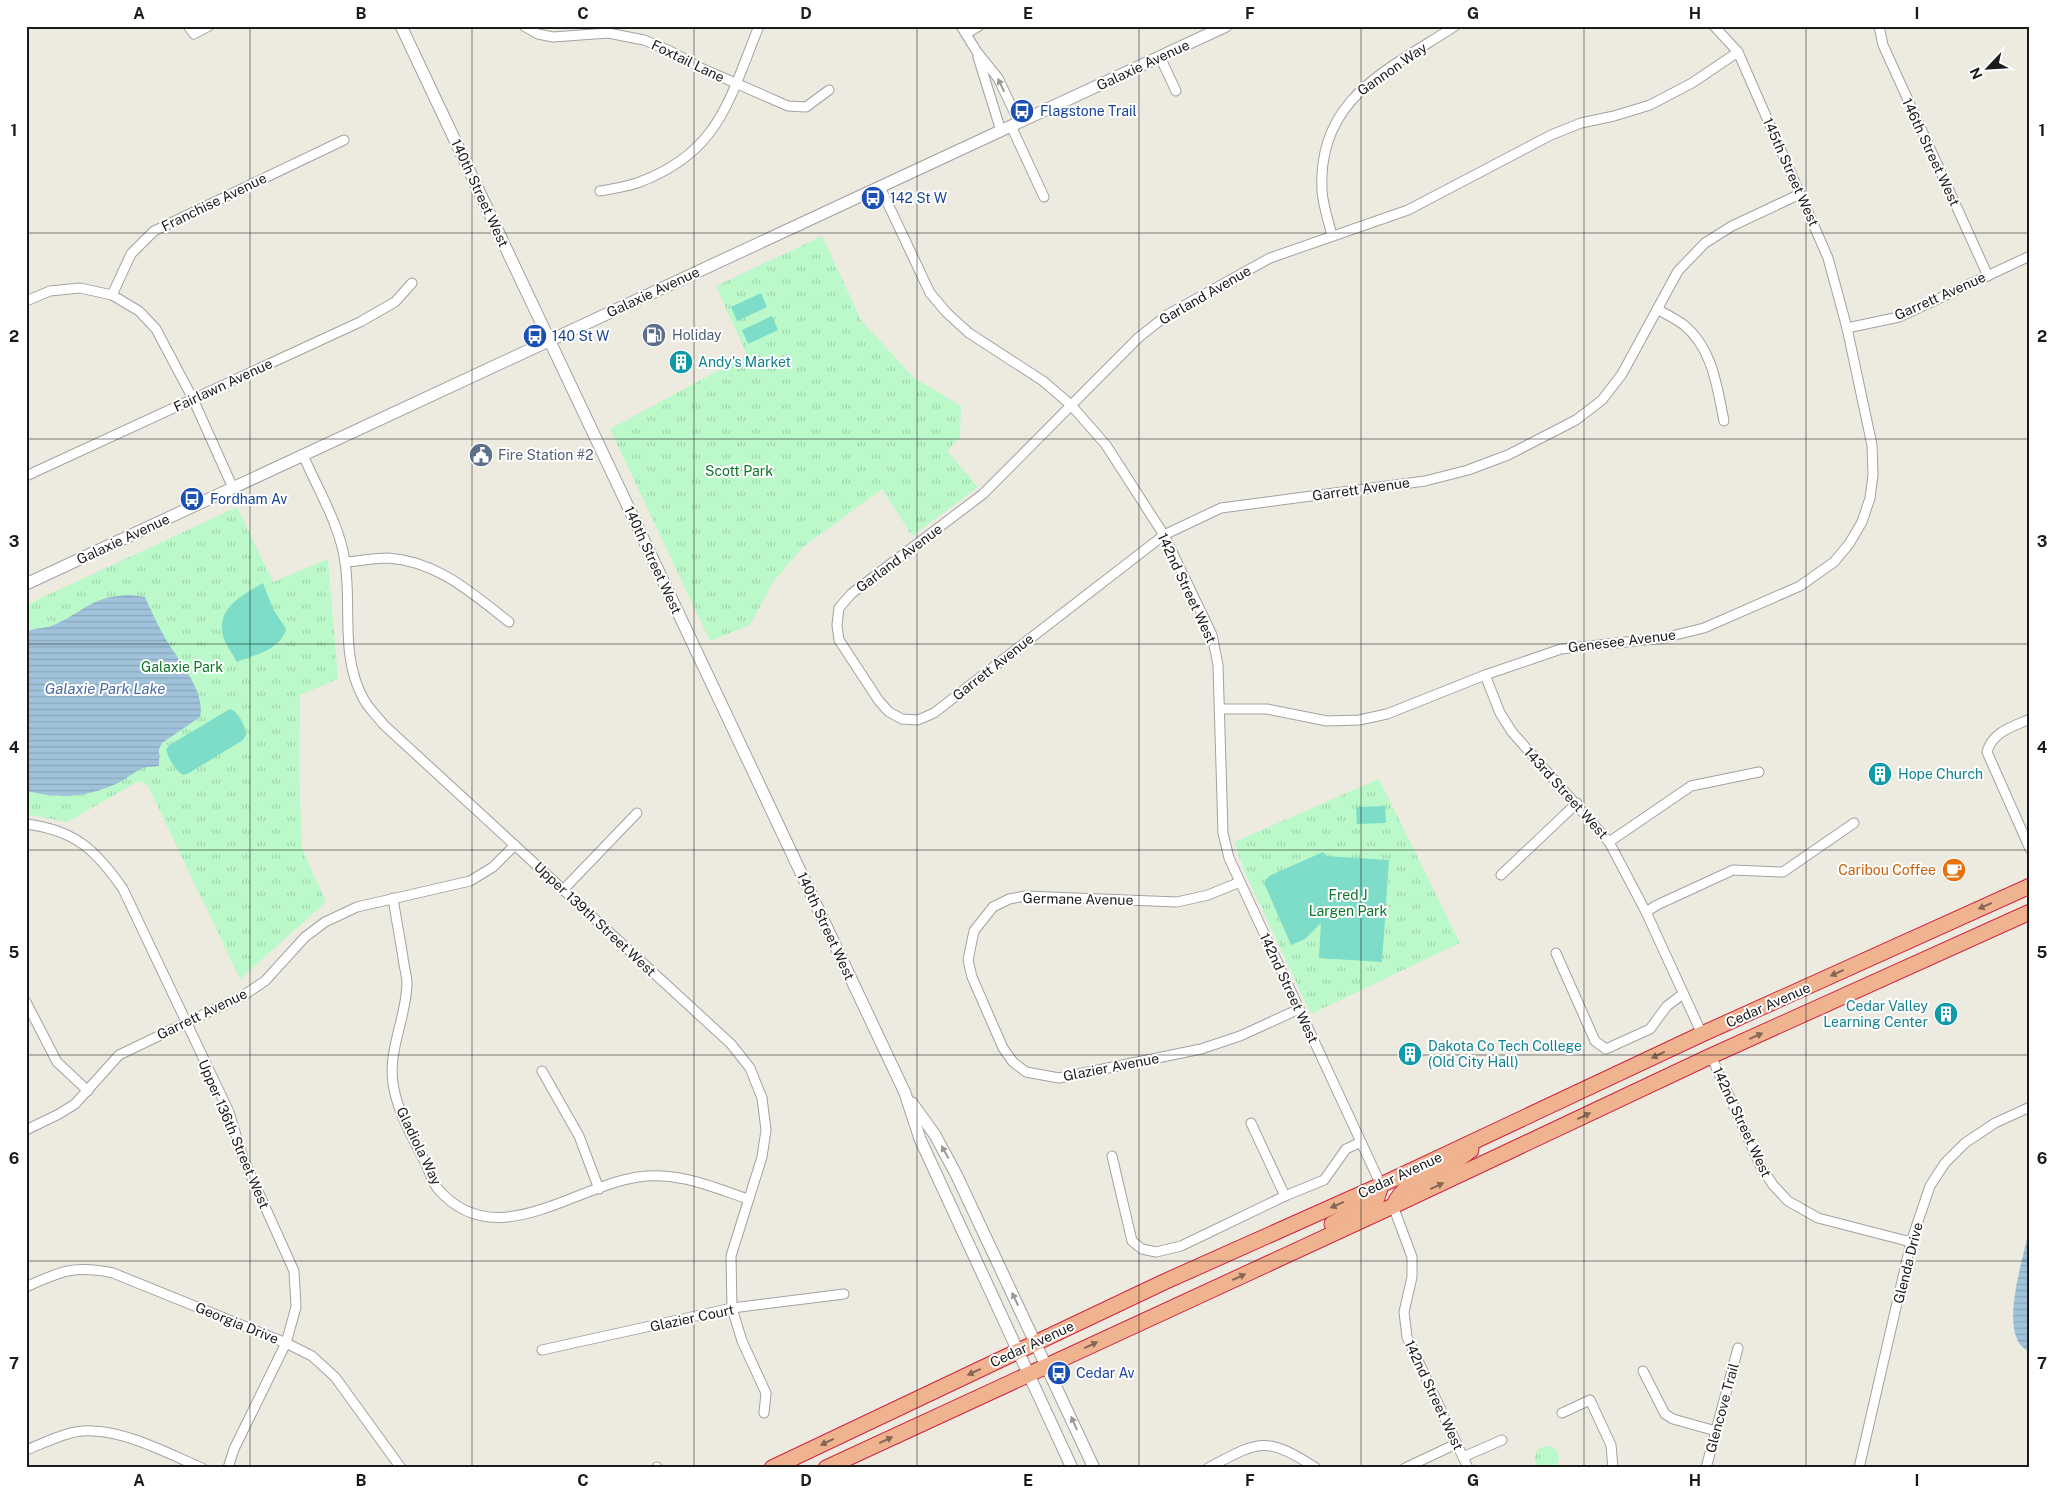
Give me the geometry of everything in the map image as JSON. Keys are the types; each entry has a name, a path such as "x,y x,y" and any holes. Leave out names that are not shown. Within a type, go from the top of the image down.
{"highway":[{"name":"Cedar Avenue","path":"772,1468 1164,1282 1381,1185 1702,1034 2030,886"},
{"name":"Cedar Avenue","path":"826,1468 1393,1206 1711,1056 2030,912"},
{"path":"1393,1206 1397,1196 1408,1186 1451,1164 1500,1129"},
{"path":"1298,1250 1319,1230 1368,1205 1377,1198 1381,1185"}],"street":[{"path":"188,26 194,34 209,26"},
{"name":"140th Street West","path":"401,26 905,1093 920,1139 1072,1468"},
{"name":"Foxtail Lane","path":"524,26 538,34 554,38 608,33 644,40 657,44 735,84 788,106 806,107 829,90"},
{"path":"600,191 637,183 675,165 693,153 715,127 759,26"},
{"path":"979,26 963,30 977,52 998,78 1011,126"},
{"name":"Galaxie Avenue","path":"26,584 1226,26"},
{"name":"Gannon Way","path":"1332,236 1322,193 1323,158 1334,123 1355,94 1455,26"},
{"name":"145th Street West","path":"1714,26 1738,52 1828,258 1847,328"},
{"name":"146th Street West","path":"1879,26 1883,46 1988,276"},
{"path":"977,52 1044,197"},
{"name":"Garland Avenue","path":"879,701 839,640 837,624 840,608 852,594 983,494 1138,338 1167,315 1270,258 1408,210 1552,135 1573,126 1650,105 1692,82 1738,52"},
{"path":"1160,57 1176,91"},
{"name":"Franchise Avenue","path":"112,295 131,254 154,231 344,140"},
{"name":"142nd Street West","path":"880,187 926,286 947,313 969,332 1043,381 1071,406 1106,445 1164,535 1212,635 1218,665 1223,833 1229,858 1381,1185"},
{"name":"Garrett Avenue","path":"879,701 888,712 902,719 918,720 934,713 1164,535 1221,508 1425,480 1468,470 1508,455 1576,420 1602,400 1622,374 1678,271 1705,243 1732,226 1800,194"},
{"name":"Garrett Avenue","path":"1847,328 1899,317 2030,256"},
{"name":"Fairlawn Avenue","path":"26,476 360,322 395,302 412,283"},
{"path":"26,301 50,291 80,288 112,295 139,311 156,329 193,399 233,488"},
{"path":"1657,309 1684,326 1704,348 1713,370 1724,421"},
{"name":"Genesee Avenue","path":"1220,709 1266,709 1327,721 1360,720 1387,714 1485,675 1561,649 1663,638 1704,628 1800,586 1834,562 1849,544 1862,522 1870,498 1873,475 1872,445 1847,328"},
{"name":"Upper 139th Street West","path":"303,456 336,528 345,562 348,656 354,679 364,700 384,725 731,1044 750,1068 762,1098 766,1130 762,1157 731,1256 732,1308 742,1341 766,1393 764,1414"},
{"path":"345,562 388,558 429,566 457,581 509,622"},
{"name":"143rd Street West","path":"1485,675 1500,712 1512,732 1609,842 1646,912 1702,1034"},
{"path":"2030,719 1997,734 1989,743 1986,752 2030,849"},
{"path":"1609,842 1691,786 1759,772"},
{"path":"1501,875 1577,804"},
{"path":"563,890 637,813"},
{"path":"1646,912 1657,905 1733,870 1783,872 1854,823"},
{"name":"Upper 136th Street West","path":"26,824 64,833 87,846 106,864 123,889 229,1112 243,1158 294,1271 296,1307 286,1343 234,1449 228,1468"},
{"name":"Garrett Avenue","path":"26,1130 75,1104 119,1055 244,996 265,980 305,937 325,922 357,907 470,881 493,867 515,845"},
{"name":"Germane Avenue","path":"972,977 968,960 974,931 993,907 1009,899 1025,896 1176,902 1208,895 1240,882"},
{"name":"Gladiola Way","path":"393,898 407,983 404,1009 393,1055 393,1087 401,1112 438,1188 464,1211 480,1217 498,1219 520,1216 637,1177 666,1175 690,1179 748,1199"},
{"path":"1556,953 1595,1041 1606,1049 1650,1029 1667,1006 1683,994"},
{"name":"Glazier Avenue","path":"972,977 1003,1048 1013,1062 1026,1072 1059,1078 1201,1050 1240,1036 1299,1009"},
{"path":"26,1002 57,1062 88,1091"},
{"name":"142nd Street West","path":"1711,1056 1760,1165 1773,1185 1785,1198 1798,1208 1818,1218 1911,1242"},
{"path":"542,1071 578,1136 599,1189"},
{"name":"140th Street West","path":"905,1093 935,1134 956,1174 1094,1468"},
{"name":"Glenda Drive","path":"1858,1468 1911,1242 1930,1186 1945,1163 1965,1143 1995,1123 2030,1107"},
{"path":"1251,1123 1285,1196"},
{"path":"1112,1156 1132,1241 1142,1249 1156,1252 1180,1246 1285,1196 1324,1180 1346,1149 1361,1142"},
{"name":"142nd Street West","path":"1393,1206 1412,1257 1412,1278 1404,1312 1407,1337 1468,1468"},
{"name":"Georgia Drive","path":"26,1287 50,1275 70,1269 98,1270 113,1273 286,1343 312,1356 335,1377 401,1468"},
{"name":"Glazier Court","path":"542,1350 732,1308 844,1294"},
{"name":"Glencove Trail","path":"1706,1468 1738,1348"},
{"path":"1643,1371 1665,1414 1673,1419 1716,1431"},
{"path":"1562,1413 1590,1400 1611,1445 1613,1468"},
{"path":"26,1450 64,1435 92,1430 122,1436 202,1468"},
{"path":"1463,1457 1502,1440"},
{"path":"1208,1468 1248,1449 1265,1444 1284,1448 1316,1468"},
{"path":"1405,1468 1456,1444"}],"green space":[{"name":"Scott Park","path":"822,236 861,320 914,378 961,406 960,437 947,451 978,487 912,536 882,489 803,547 773,582 750,625 710,641 610,429 747,355 716,286"},
{"path":"761,293 767,307 737,321 731,307"},
{"path":"772,316 778,330 748,344 742,330"},
{"name":"Galaxie Park","path":"237,507 273,582 328,559 338,679 300,695 299,768 302,848 326,902 240,979 148,786 139,781 67,822 26,814 26,605"},
{"path":"263,583 273,609 286,629 279,642 273,647 237,662 224,638 222,621 229,607 235,601"},
{"path":"230,709 239,716 243,724 246,735 243,740 189,773 183,775 180,773 172,764 166,749 171,744"},
{"name":"Fred J Largen Park","path":"1379,779 1460,943 1311,1014 1246,875 1234,842"},
{"path":"1385,806 1386,823 1357,824 1356,807"},
{"path":"1323,852 1326,856 1389,860 1382,962 1319,958 1321,923 1305,939 1291,945 1264,883 1269,876"},
{"path":"1547,1446 1555,1450 1559,1458 1555,1466 1547,1470 1539,1466 1535,1458 1539,1450"}],"water":[{"name":"Galaxie Park Lake","path":"131,595 145,597 165,637 191,678 199,698 200,717 162,743 159,749 159,766 141,769 120,782 85,794 63,796 26,791 26,632 53,626 91,604 107,598"},
{"path":"2030,1227 2030,1353 2018,1341 2013,1315 2020,1268"}],"place":[{"name":"Flagstone Trail","path":"1022,111"},
{"name":"142 St W","path":"873,198"},
{"name":"Holiday","path":"654,335"},
{"name":"140 St W","path":"535,336"},
{"name":"Andy's Market","path":"681,362"},
{"name":"Fire Station #2","path":"481,455"},
{"name":"Fordham Av","path":"192,499"},
{"name":"Hope Church","path":"1880,774"},
{"name":"Caribou Coffee","path":"1954,870"},
{"name":"Cedar Valley Learning Center","path":"1946,1014"},
{"name":"Dakota Co Tech College (Old City Hall)","path":"1410,1054"},
{"name":"Cedar Av","path":"1059,1373"}]}
